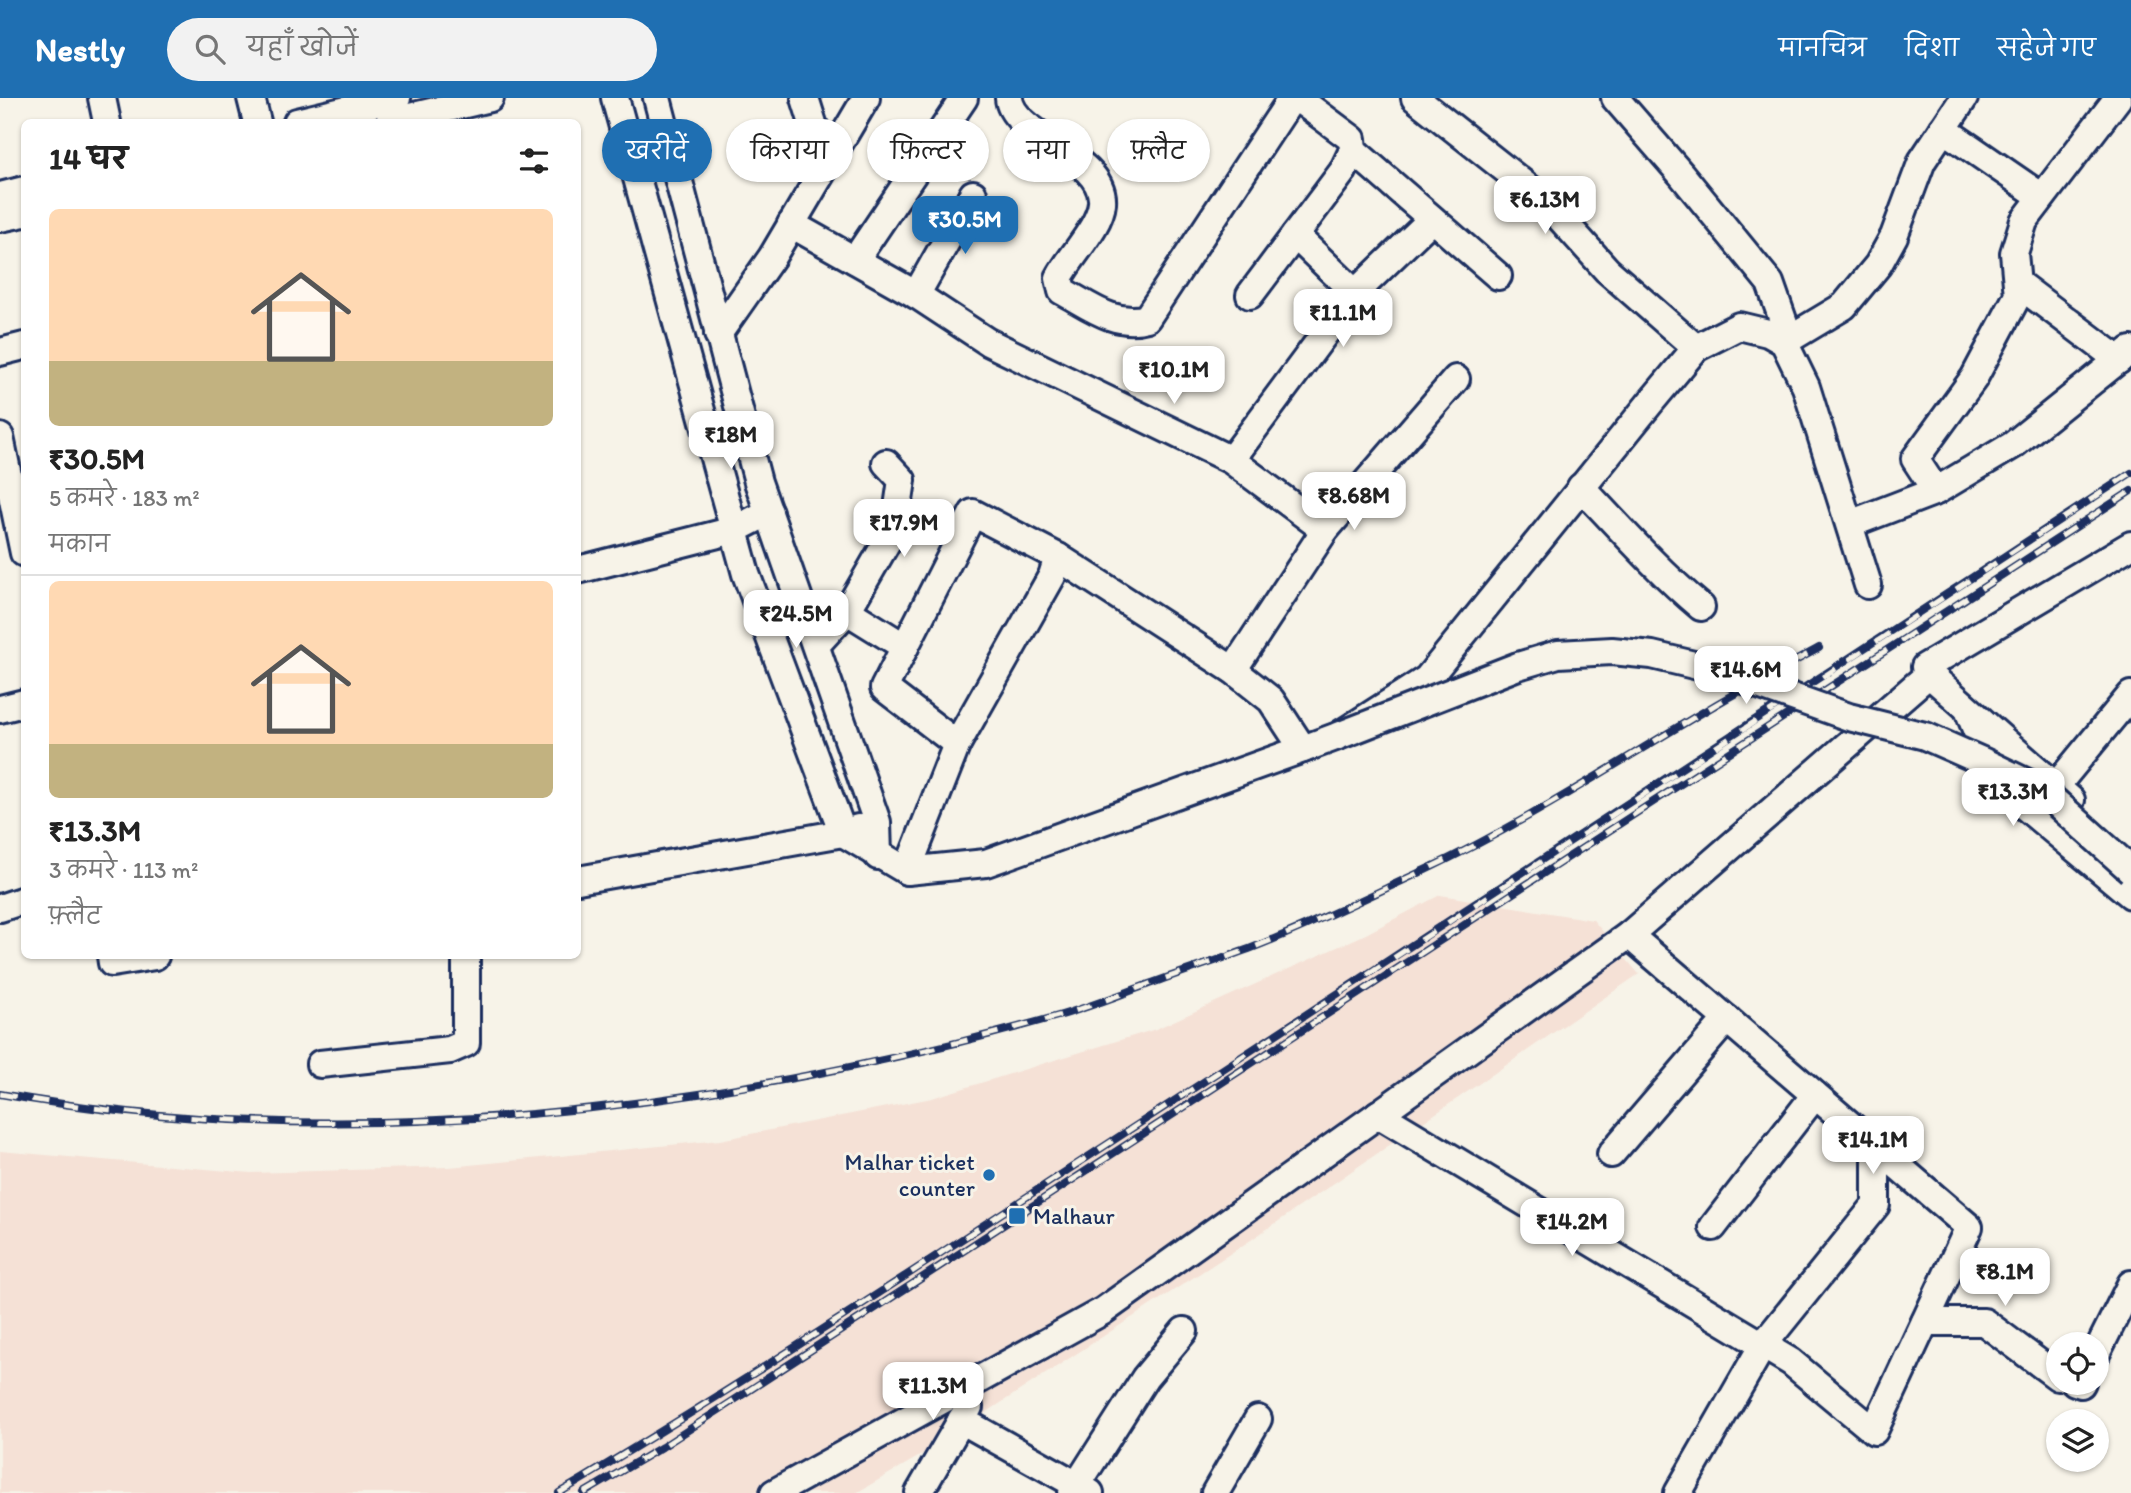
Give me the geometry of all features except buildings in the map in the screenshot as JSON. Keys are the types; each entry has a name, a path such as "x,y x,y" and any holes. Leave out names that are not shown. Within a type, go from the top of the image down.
{"street":[{"path":"103,98 106,119"},
{"path":"251,98 256,119"},
{"path":"310,119 397,98"},
{"path":"403,119 490,98"},
{"path":"615,98 746,574 843,833 907,871 986,863 1303,749 1518,666 1558,654 1612,651 1652,655 1719,671 1849,717 1925,736 2042,790 2131,870"},
{"path":"657,98 758,482 877,822 878,856"},
{"path":"805,98 812,119"},
{"path":"853,120 866,98"},
{"path":"855,260 964,98"},
{"path":"1008,98 1011,109 1021,119 1083,166 1101,189 1102,205 1092,228 1059,278 1062,290 1115,320 1134,322 1147,318 1294,98 1352,139 1353,150 1343,170 1250,295"},
{"path":"1415,98 1543,199 1607,270 1696,348"},
{"path":"1615,98 1770,283 1784,323 1784,342 1806,387 1868,585"},
{"path":"1784,342 1844,306 1878,265 1894,236 1922,161 1964,98"},
{"path":"1936,491 1915,459 1981,366 2018,295 2014,253 2024,220 2118,98"},
{"path":"1943,129 2042,197"},
{"path":"1353,150 1498,276"},
{"path":"718,334 772,257 817,182"},
{"path":"0,195 21,191"},
{"path":"916,295 973,194"},
{"path":"0,218 21,214"},
{"path":"1231,460 1355,293 1432,219"},
{"path":"792,224 916,295 988,342 1231,460 1325,530"},
{"path":"1295,235 1355,293"},
{"path":"1850,524 1936,491 2013,445 2125,355 2017,283"},
{"path":"1338,736 1427,678 1696,348 1739,326 1768,333 1784,342"},
{"path":"0,352 21,347"},
{"path":"1233,670 1325,530 1456,379"},
{"path":"0,437 21,539"},
{"path":"769,634 811,633 847,611 895,528 902,480 886,463"},
{"path":"1581,487 1667,578 1702,607"},
{"path":"581,569 734,530 769,512"},
{"path":"957,744 884,688 973,513 1058,557 1233,670 1272,700 1303,749"},
{"path":"774,1493 1103,1311 1629,935 1927,671 2131,545"},
{"path":"907,871 957,744 1052,576 1058,557"},
{"path":"847,611 905,647"},
{"path":"1927,671 2131,856"},
{"path":"2056,786 2131,695"},
{"path":"0,709 21,704"},
{"path":"1967,707 1998,784 2131,895"},
{"path":"581,879 843,833 877,822"},
{"path":"0,908 21,901"},
{"path":"1378,1114 1791,1362 1874,1432 1969,1227 1629,935"},
{"path":"111,959 112,963 137,959"},
{"path":"320,1064 450,1050 466,1043 466,959"},
{"path":"1611,1154 1727,1019"},
{"path":"1713,1227 1815,1095"},
{"path":"1678,1493 1763,1345 1876,1205 1876,1147"},
{"path":"2107,1332 2131,1284"},
{"path":"1925,1322 1984,1322 2046,1368"},
{"path":"961,1420 1080,1490 1145,1378 1184,1331"},
{"path":"919,1493 988,1375"},
{"path":"1215,1493 1258,1419"}],"shaded area":[{"path":"1440,895 1593,920 1639,974 1251,1240 918,1457 856,1493 0,1493 0,1151 251,1173 449,1167 720,1140 932,1098 1156,1029 1364,935"}],"railway":[{"path":"559,1493 720,1395 878,1293 1663,782 2131,473"},
{"path":"584,1493 662,1447 2131,491"},
{"path":"0,1094 132,1112 265,1121 399,1122 533,1114 666,1099 799,1077 930,1049 1081,1009 1249,949 1316,921 1498,833 1723,700 1819,648"}],"place":[{"name":"Malhar ticket counter","path":"989,1175"},
{"name":"Malhaur","path":"1017,1216"}]}
